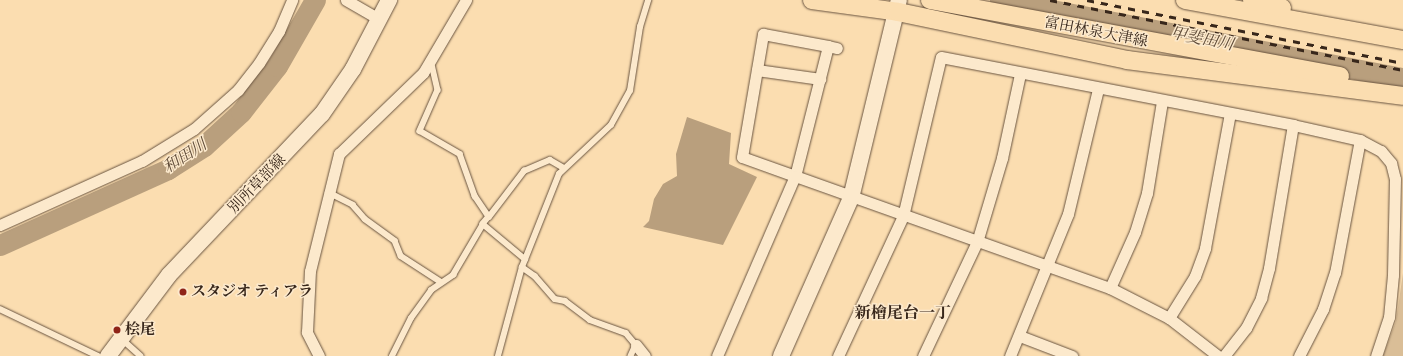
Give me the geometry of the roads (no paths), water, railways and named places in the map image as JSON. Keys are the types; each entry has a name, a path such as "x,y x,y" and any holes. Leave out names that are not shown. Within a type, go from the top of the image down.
{"main road":[{"name":"別所草部線","path":"108,356 169,275 322,114 353,69 380,20 389,0"},
{"path":"812,0 899,5 1127,60 1403,96"},
{"name":"富田林泉大津線","path":"930,0 1403,90"},
{"path":"1185,0 1403,39"},
{"path":"1252,0 1403,39"},
{"path":"781,356 851,198 899,5"}],"street":[{"path":"0,225 142,161 194,129 238,90 259,63 279,31 292,0"},
{"path":"346,0 380,20"},
{"path":"319,356 307,332 307,304 310,271 319,245 328,192 339,154 423,73 466,0"},
{"path":"717,356 795,176 820,78 833,47 763,34 742,158 795,176 851,198 1048,268 1110,288 1169,318 1218,356"},
{"path":"838,356 903,216 941,58 1293,125 1360,140 1381,151 1392,163 1395,179 1389,317 1376,356"},
{"path":"757,70 820,78"},
{"path":"923,356 976,242 1002,158 1020,74"},
{"path":"1010,356 1020,336 1048,268 1068,214 1098,89"},
{"path":"1110,288 1135,232 1147,193 1162,100"},
{"path":"1169,318 1195,276 1205,248 1230,113"},
{"path":"1224,356 1246,328 1261,298 1269,268 1293,125"},
{"path":"1299,356 1323,309 1335,272 1360,140"},
{"path":"1020,336 1072,356"},
{"path":"636,345 645,356"}],"lane":[{"path":"498,356 522,267 564,168 601,135 621,110 630,91 640,27 646,16 648,0"},
{"path":"431,59 438,90 420,131 460,154 475,196 489,217"},
{"path":"392,356 411,318 441,282 453,275 483,224 524,171 550,160 564,168"},
{"path":"328,192 353,205 365,219 395,241 401,256 441,282"},
{"path":"483,224 525,259"},
{"path":"522,267 535,276 554,300 565,301 590,320 626,333 636,345 632,356"},
{"path":"0,309 98,356"},
{"path":"121,338 141,356"}],"waterway":[{"name":"和田川","path":"0,245 168,169 204,146 241,112 277,66 315,0"},
{"name":"甲斐田川","path":"1000,0 1403,78"}],"railway":[{"path":"1050,0 1403,70"},
{"path":"1087,0 1403,63"}],"place":[{"name":"スタジオ ティアラ","path":"183,292"},
{"name":"桧尾","path":"117,330"}],"district":[{"name":"新檜尾台一丁","path":"903,313"}]}
